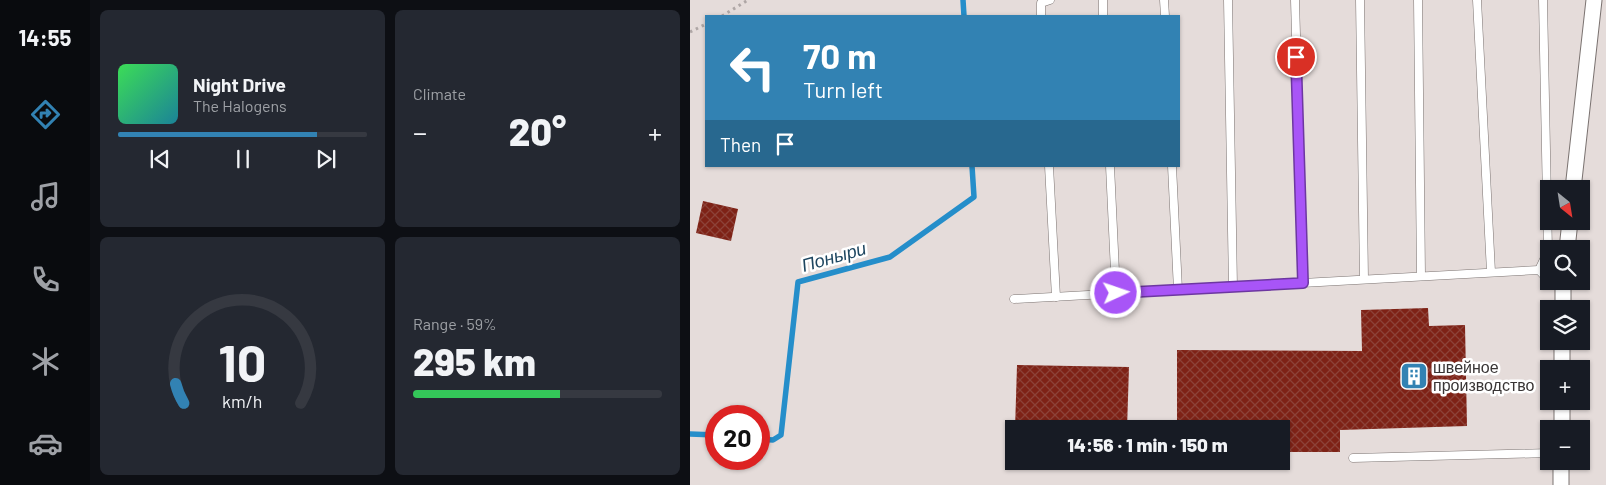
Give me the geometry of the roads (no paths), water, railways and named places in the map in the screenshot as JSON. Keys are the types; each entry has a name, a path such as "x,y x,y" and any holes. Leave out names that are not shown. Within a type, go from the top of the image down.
{"street":[{"path":"1574,180 1594,0"},
{"path":"1561,470 1561,485"}],"lane":[{"path":"1041,15 1041,3 1050,0"},
{"path":"1103,0 1103,15"},
{"path":"1164,0 1165,15"},
{"path":"1228,0 1233,287"},
{"path":"1295,0 1303,283"},
{"path":"1360,0 1364,279"},
{"path":"1418,0 1421,276"},
{"path":"1477,0 1491,272"},
{"path":"1014,299 1539,270 1548,251 1543,0"},
{"path":"1049,167 1056,297"},
{"path":"1110,167 1116,293"},
{"path":"1172,167 1178,290"},
{"path":"1353,458 1540,453"}],"waterway":[{"name":"Поныри","path":"963,0 964,15"},
{"name":"Поныри","path":"770,440 781,435 798,282 890,257 974,197 972,167"},
{"name":"Поныри","path":"690,434 705,435"}],"place":[{"name":"швейное производство","path":"1414,376"}]}
